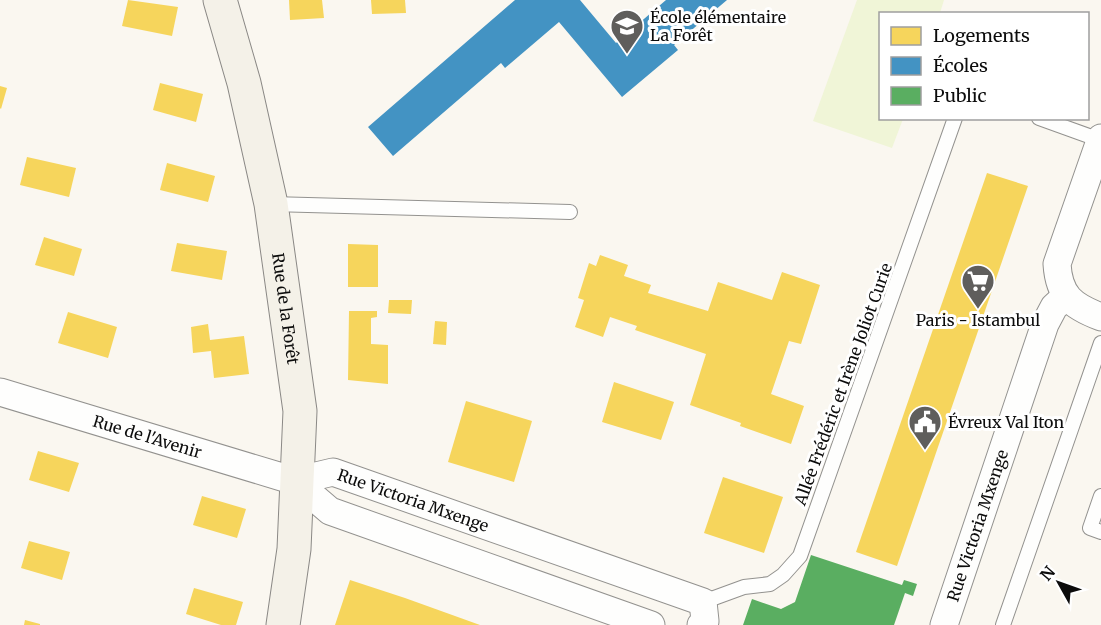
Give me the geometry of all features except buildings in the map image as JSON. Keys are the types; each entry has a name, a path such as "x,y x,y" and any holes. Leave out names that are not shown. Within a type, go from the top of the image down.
{"street":[{"name":"Rue de la Forêt","path":"220,0 244,83 271,204 300,411 295,481 294,549 283,625"},
{"path":"1101,139 1057,264 1059,283 1066,296 1081,309 1101,317"},
{"name":"Rue Victoria Mxenge","path":"945,625 1041,334 1054,307 1066,296"},
{"name":"Rue de l'Avenir","path":"0,392 295,481"},
{"name":"Rue Victoria Mxenge","path":"295,481 333,472 702,613"},
{"path":"295,481 330,511 651,625"}],"lane":[{"name":"Allée Frédéric et Irène Joliot Curie","path":"702,613 744,587 770,584 783,575 800,556 954,120"},
{"path":"1045,120 1101,139"},
{"path":"271,204 570,212"},
{"path":"1003,625 1101,343"},
{"path":"1101,496 1090,528 1101,532"}],"green space":[{"path":"857,0 944,0 940,12 879,12 879,120 903,120 892,148 813,121"}],"place":[{"name":"École élémentaire La Forêt","path":"627,55"},
{"name":"Paris - Istambul","path":"978,310"},
{"name":"Évreux Val Iton","path":"925,451"}]}
